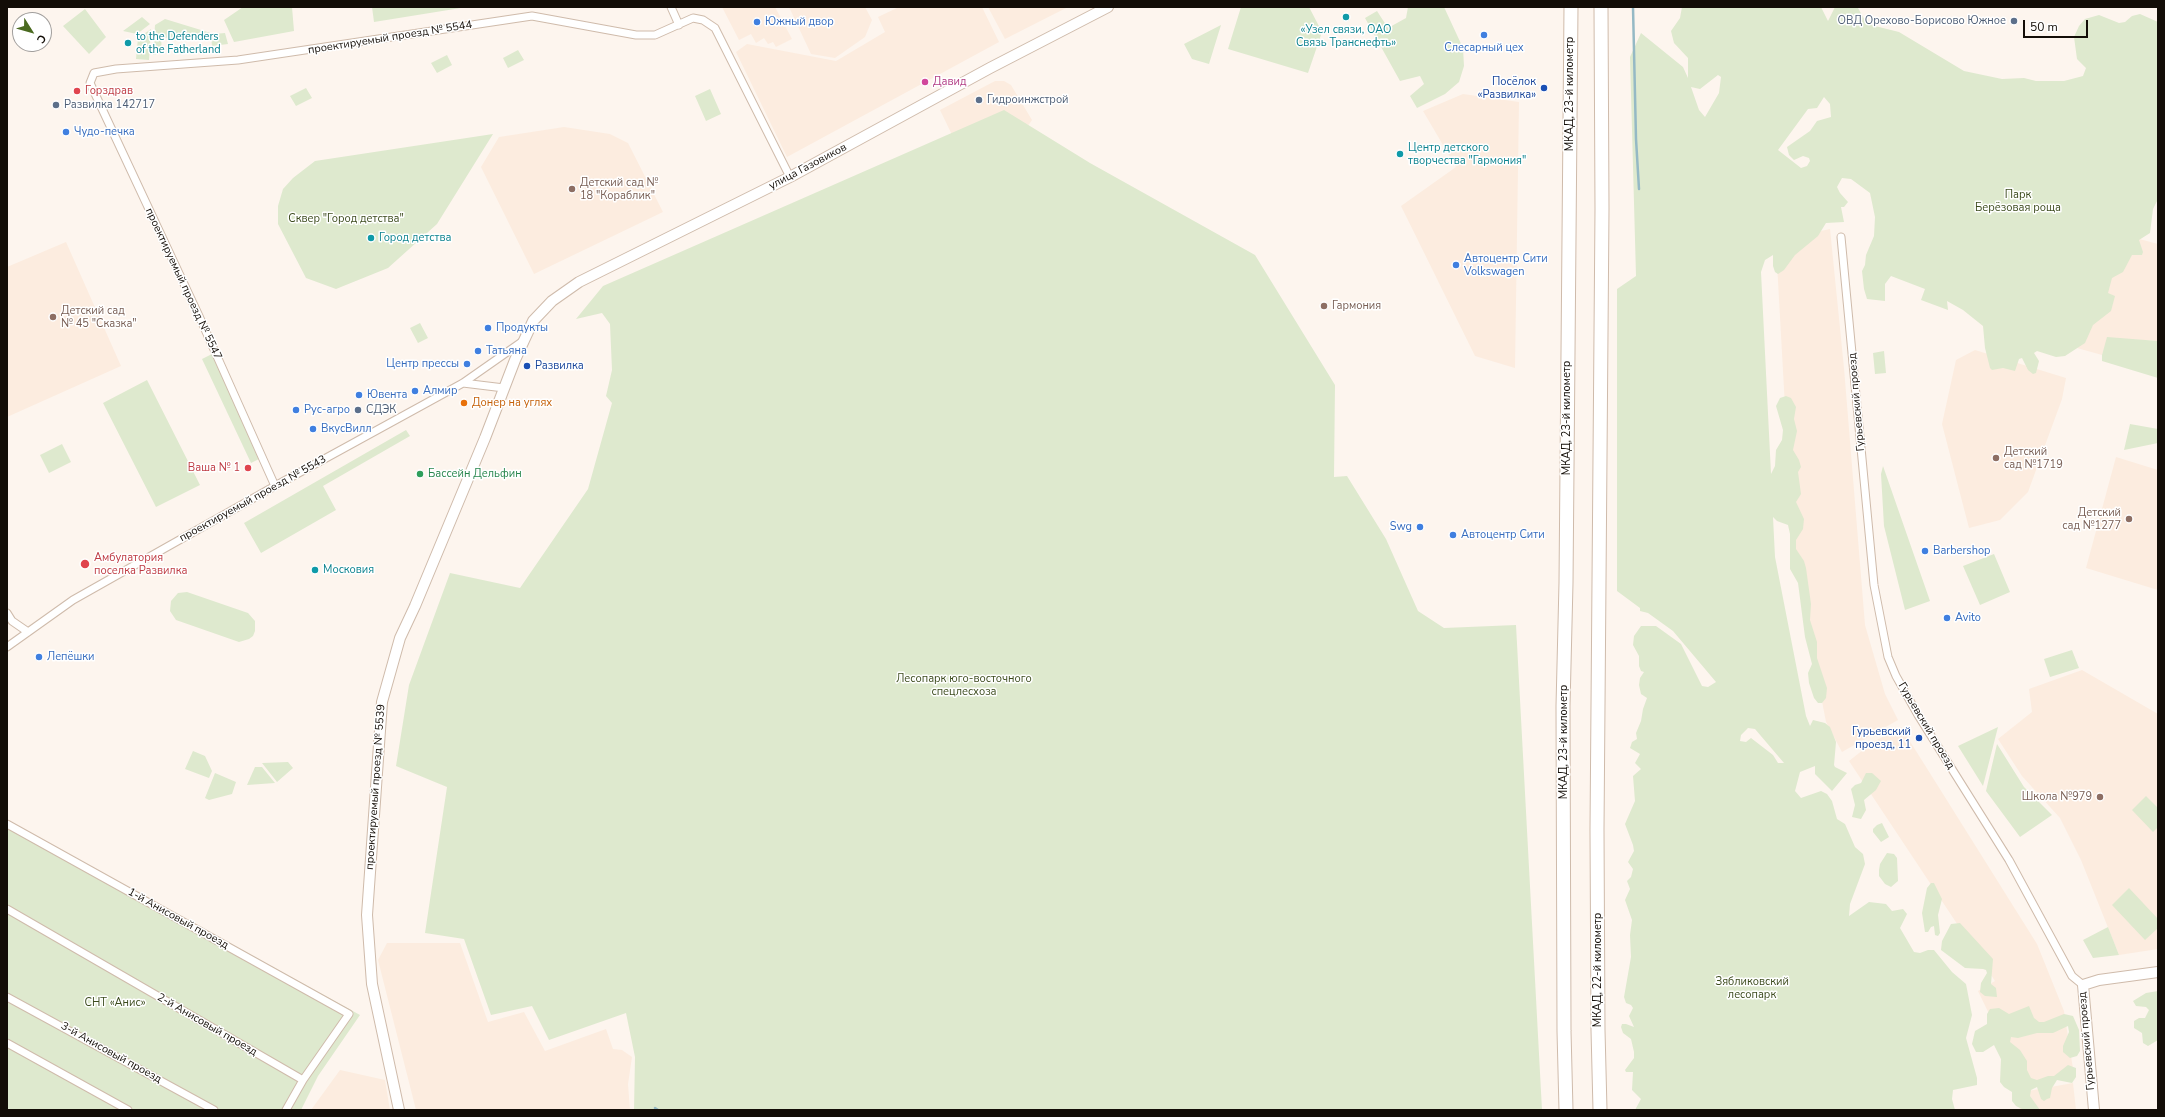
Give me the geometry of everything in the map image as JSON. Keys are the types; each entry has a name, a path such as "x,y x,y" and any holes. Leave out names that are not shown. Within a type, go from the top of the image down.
{"highway":[{"name":"МКАД, 23-й километр","path":"1566,1110 1563,830 1571,7"},
{"name":"МКАД, 22-й километр","path":"1600,1110 1597,830 1602,209 1601,7"}],"street":[{"path":"671,7 679,25"},
{"name":"улица Газовиков","path":"504,388 523,341 533,322 552,301 579,282 790,177 990,68 1108,7"},
{"name":"проектируемый проезд № 5544","path":"90,83 94,73 106,70 238,60 532,16 636,36 654,35 692,18 703,20 715,28 790,177"},
{"name":"проектируемый проезд № 5547","path":"90,83 199,316 275,486"},
{"name":"Гурьевский проезд","path":"1841,237 1874,585 1888,657 1896,676 1918,715 2009,860 2072,976 2083,986 2094,1110"},
{"name":"проектируемый проезд № 5543","path":"7,647 73,600 275,486 463,383 523,341"},
{"path":"463,383 504,388"},
{"name":"проектируемый проезд № 5539","path":"399,1110 372,984 367,915 382,702 400,638 415,606 504,388"},
{"path":"7,613 12,621 28,632"},
{"name":"1-й Анисовый проезд","path":"7,824 349,1014 303,1080"},
{"name":"2-й Анисовый проезд","path":"7,908 303,1080"},
{"path":"2083,986 2099,980 2158,972"},
{"name":"3-й Анисовый проезд","path":"7,997 214,1110"},
{"path":"7,1043 128,1110"},
{"path":"286,1110 303,1080"}],"shaded area":[{"name":"Южный двор","path":"722,7 775,7 792,39 776,47 773,42 768,44 764,38 756,43 751,34 739,40"},
{"path":"789,7 865,7 872,20 865,37 835,58 811,54"},
{"path":"899,7 982,7 999,42 787,157 736,52 747,44 836,61 885,32 878,17"},
{"path":"988,7 1068,7 1005,39"},
{"path":"995,81 1004,81 1011,85 1032,120 1021,136 954,139 940,110"},
{"path":"1463,94 1519,102 1515,368 1475,356 1401,206 1456,167 1423,111"},
{"name":"Детский сад № 18 \"Кораблик\"","path":"564,127 610,134 628,143 663,212 534,274 481,167 499,137"},
{"path":"1830,229 1844,368 1865,625 1885,694 1898,720 1842,752 1826,722 1793,551 1777,263 1821,231"},
{"path":"2128,236 2158,244 2158,341 2108,338 2102,355 2077,348"},
{"name":"Детский сад № 45 \"Сказка\"","path":"66,242 121,366 7,417 7,267"},
{"name":"Детский сад №1719","path":"1975,350 2066,378 2062,399 2028,492 2000,520 1969,528 1942,424 1956,360"},
{"name":"Детский сад №1277","path":"2116,457 2158,470 2158,590 2086,568"},
{"name":"Школа №979","path":"2082,670 2158,714 2158,949 2119,955 2081,860 2060,818 2022,776 1998,739 2032,712 2029,689"},
{"path":"1901,727 2037,944 2064,1011 2074,1075 2007,1088 1993,1022 1978,991 1995,981 1849,761 1873,742"},
{"path":"387,943 460,943 488,1022 524,1012 545,1051 606,1029 613,1049 622,1050 632,1057 628,1084 630,1110 416,1110 378,960"},
{"path":"340,1070 385,1080 390,1110 311,1110"},
{"path":"2073,1083 2076,1110 2020,1110 2017,1093"}],"green space":[{"path":"243,7 292,7 294,31 234,42 224,20"},
{"path":"372,7 467,7 374,22"},
{"path":"1241,7 1309,7 1322,32 1308,73 1228,49"},
{"path":"1408,7 1444,7 1463,48 1464,66 1459,82 1445,94 1417,108 1410,96 1424,84 1420,76 1400,81 1365,18 1377,11 1388,28 1406,18"},
{"path":"1682,7 1821,7 1828,21 1835,7 1858,8 1867,24 1899,32 1964,71 2002,79 2024,78 2036,81 2064,81 2083,76 2086,68 2077,59 2074,37 2079,26 2085,19 2099,15 2119,23 2125,22 2132,16 2140,14 2158,22 2158,199 2153,209 2150,233 2139,240 2143,252 2142,255 2132,255 2123,272 2112,278 2108,293 2115,296 2111,311 2093,325 2085,343 2065,356 2056,357 2037,351 2034,353 2039,361 2036,373 2033,374 2028,370 2022,358 2019,359 2015,371 2003,368 1992,370 1990,368 1985,348 1983,326 1963,310 1947,301 1948,310 1921,300 1925,289 1891,276 1885,284 1885,301 1867,299 1862,271 1865,265 1866,255 1874,236 1875,217 1870,193 1851,179 1842,178 1837,187 1848,202 1844,207 1841,207 1844,222 1826,223 1818,236 1795,255 1784,270 1778,274 1775,272 1773,266 1773,255 1765,260 1761,272 1771,474 1775,466 1776,450 1782,440 1783,430 1776,406 1780,398 1786,396 1791,398 1796,407 1794,419 1797,431 1793,450 1801,467 1798,472 1801,494 1796,502 1804,519 1803,529 1796,540 1796,549 1804,561 1806,568 1811,604 1810,620 1817,642 1817,658 1827,688 1826,698 1822,703 1818,703 1814,698 1809,683 1808,673 1812,664 1805,637 1798,583 1790,569 1790,534 1788,525 1777,521 1773,517 1775,557 1806,716 1810,726 1813,720 1825,723 1830,727 1836,742 1834,765 1847,773 1832,791 1815,774 1815,766 1800,772 1795,791 1801,798 1821,791 1827,794 1832,801 1837,819 1845,824 1855,847 1863,854 1865,864 1850,904 1849,916 1869,902 1886,904 1892,911 1903,909 1907,914 1900,928 1914,952 1920,953 1928,950 1934,950 1952,972 1966,984 1972,1015 1966,1038 1977,1078 1977,1085 1953,1090 1952,1099 1955,1110 1635,1110 1641,1099 1632,1090 1633,1072 1626,1072 1625,1070 1634,1058 1634,1052 1631,1039 1623,1033 1621,1027 1622,1024 1626,1024 1634,1027 1629,1016 1633,1008 1631,1005 1626,1003 1624,997 1631,957 1630,935 1632,920 1625,900 1630,889 1627,881 1631,877 1633,869 1628,862 1634,851 1625,824 1635,801 1633,776 1641,769 1635,763 1640,754 1630,748 1632,742 1637,739 1636,733 1647,698 1641,694 1639,685 1640,678 1644,672 1641,671 1639,666 1639,656 1633,645 1634,636 1641,626 1656,626 1681,644 1702,686 1708,687 1716,682 1673,631 1648,613 1640,611 1640,608 1617,591 1617,289 1636,276 1630,57 1641,33 1683,67 1688,78 1688,58 1674,43 1671,31 1680,18","holes":["1718,75 1721,77 1719,93 1705,117 1699,110 1691,87 1700,89","1824,97 1830,104 1831,117 1817,121 1810,131 1787,147 1789,155 1794,160 1803,156 1809,158 1810,161 1807,166 1801,168 1778,150 1808,109 1817,108","1748,728 1755,729 1784,763 1778,763 1773,755 1751,738 1746,742 1740,741 1741,735"]},
{"path":"85,9 106,37 89,54 63,26"},
{"path":"142,17 150,24 137,34 123,31"},
{"path":"165,19 214,34 225,33 228,44 212,46 211,36 161,38 162,53 153,55 155,25"},
{"path":"1221,25 1209,64 1192,59 1184,44"},
{"path":"151,29 149,60 136,59 138,38"},
{"path":"518,50 524,60 508,68 503,58"},
{"path":"447,55 452,65 437,73 431,63"},
{"path":"306,88 312,98 296,106 290,96"},
{"path":"710,89 721,114 706,121 695,96"},
{"name":"Лесопарк юго-восточного спецлесхоза","path":"1004,110 1090,163 1255,255 1335,385 1334,477 1347,476 1386,539 1418,611 1444,628 1516,625 1542,1110 634,1110 635,1057 626,1013 549,1040 532,1006 491,1015 464,939 425,933 447,787 396,766 409,685 450,573 520,588 588,489 612,403 606,396 612,370 610,324 602,313 576,319 603,286"},
{"name":"Сквер \"Город детства\"","path":"493,134 437,224 388,268 336,289 306,278 278,224 278,206 283,189 293,178 315,161"},
{"path":"420,323 428,338 418,343 410,328"},
{"path":"2107,337 2158,341 2158,378 2102,361 2102,355"},
{"path":"1884,351 1886,373 1875,374 1873,353"},
{"path":"212,354 261,458 251,463 202,359"},
{"path":"147,380 200,485 156,507 103,403"},
{"path":"2130,424 2158,429 2158,443 2124,450"},
{"path":"406,430 410,436 323,486 336,510 261,553 244,523"},
{"path":"62,444 71,462 49,473 40,455"},
{"path":"1883,466 1930,601 1905,610 1884,526 1881,474"},
{"path":"1994,554 2010,592 1980,605 1963,566"},
{"path":"187,592 248,613 255,621 255,631 253,636 239,642 176,620 170,611 171,601 178,593"},
{"path":"2072,650 2079,668 2050,677 2044,659"},
{"path":"1998,727 1983,786 1958,746"},
{"path":"1997,744 2024,787 2052,815 2020,837 1986,791"},
{"path":"193,751 205,756 212,771 209,778 185,769"},
{"path":"288,762 293,768 277,782 262,763"},
{"path":"255,767 262,767 275,783 247,785"},
{"path":"215,773 236,782 232,794 209,800 205,798"},
{"path":"1866,773 1872,773 1881,781 1876,790 1864,800 1866,810 1861,819 1852,817 1855,805 1851,789 1855,785 1861,783"},
{"path":"2146,796 2158,808 2158,827 2153,832 2132,810"},
{"name":"СНТ «Анис»","path":"7,820 360,1015 318,1076 301,1110 7,1110"},
{"path":"1882,823 1889,837 1881,842 1873,832 1873,829"},
{"path":"1887,853 1894,854 1897,858 1898,881 1891,887 1885,884 1879,876 1880,864"},
{"path":"1931,883 1934,883 1942,899 1938,915 1940,933 1938,936 1935,935 1934,926 1931,927 1928,932 1925,932 1922,913 1927,888"},
{"path":"2129,888 2158,919 2158,928 2145,940 2112,905"},
{"path":"1960,923 1993,959 1991,984 1996,988 1997,997 1985,996 1980,992 1981,983 1987,973 1986,970 1965,968 1941,950 1942,941 1951,924"},
{"path":"2108,927 2119,955 2093,958 2083,940"},
{"path":"2158,991 2158,1040 2148,1046 2143,1043 2142,1033 2134,1028 2134,1021 2139,1018 2145,1018 2149,1010 2146,1007 2136,1006 2133,1001 2146,993"},
{"path":"2029,1006 2034,1018 2039,1022 2044,1022 2064,1014 2073,1016 2079,1030 2080,1051 2077,1056 2070,1058 2063,1052 2063,1046 2069,1032 2068,1026 2053,1033 2037,1033 2018,1038 2011,1037 2010,1042 2020,1050 2027,1061 2027,1070 2031,1078 2037,1080 2048,1076 2054,1076 2068,1065 2076,1068 2076,1077 2072,1083 2057,1080 2052,1088 2050,1098 2044,1101 2041,1099 2037,1087 2031,1090 2030,1096 2040,1110 2024,1110 2016,1106 2012,1101 2012,1092 2004,1087 2000,1082 2001,1059 1994,1045 1983,1052 1976,1052 1972,1044 1975,1031 1987,1024 1987,1014 1990,1009 1999,1008 2009,1014"}],"waterway":[{"path":"1633,7 1636,139 1639,189"}],"place":[{"name":"«Узел связи, ОАО Связь Транснефть»","path":"1346,17"},
{"name":"ОВД Орехово-Борисово Южное","path":"2014,21"},
{"name":"Южный двор","path":"757,22"},
{"name":"Слесарный цех","path":"1484,35"},
{"name":"to the Defenders of the Fatherland","path":"128,43"},
{"name":"Давид","path":"925,82"},
{"name":"Посёлок «Развилка»","path":"1544,88"},
{"name":"Горздрав","path":"77,91"},
{"name":"Гидроинжстрой","path":"979,100"},
{"name":"Развилка 142717","path":"56,105"},
{"name":"Чудо-печка","path":"66,132"},
{"name":"Центр детского творчества \"Гармония\"","path":"1400,154"},
{"name":"Детский сад № 18 \"Кораблик\"","path":"572,189"},
{"name":"Город детства","path":"371,238"},
{"name":"Автоцентр Сити Volkswagen","path":"1456,265"},
{"name":"Гармония","path":"1324,306"},
{"name":"Детский сад № 45 \"Сказка\"","path":"53,317"},
{"name":"Продукты","path":"488,328"},
{"name":"Татьяна","path":"478,351"},
{"name":"Центр прессы","path":"467,364"},
{"name":"Развилка","path":"527,366"},
{"name":"Алмир","path":"415,391"},
{"name":"Ювента","path":"359,395"},
{"name":"Донер на углях","path":"464,403"},
{"name":"Рус-агро","path":"296,410"},
{"name":"СДЭК","path":"358,410"},
{"name":"ВкусВилл","path":"313,429"},
{"name":"Детский сад №1719","path":"1996,458"},
{"name":"Ваша № 1","path":"248,468"},
{"name":"Бассейн Дельфин","path":"420,474"},
{"name":"Детский сад №1277","path":"2129,519"},
{"name":"Swg","path":"1420,527"},
{"name":"Автоцентр Сити","path":"1453,535"},
{"name":"Barbershop","path":"1925,551"},
{"name":"Амбулатория поселка Развилка","path":"85,564"},
{"name":"Московия","path":"315,570"},
{"name":"Avito","path":"1947,618"},
{"name":"Лепёшки","path":"39,657"},
{"name":"Гурьевский проезд, 11","path":"1919,738"},
{"name":"Школа №979","path":"2100,797"}],"park label":[{"name":"Парк Берёзовая роща","path":"2018,201"},
{"name":"Зябликовский лесопарк","path":"1752,988"}]}
